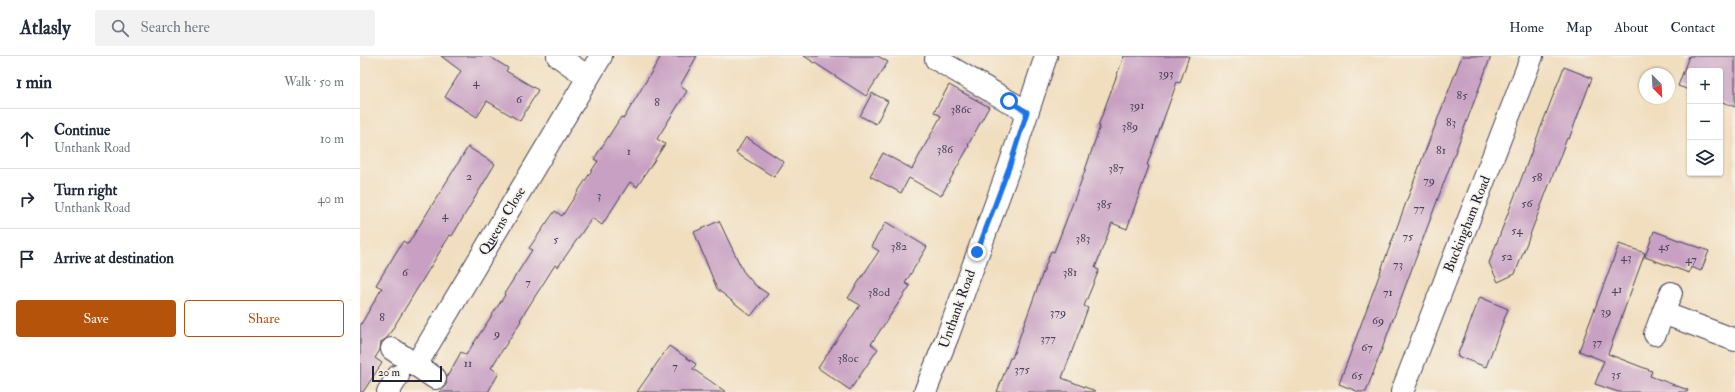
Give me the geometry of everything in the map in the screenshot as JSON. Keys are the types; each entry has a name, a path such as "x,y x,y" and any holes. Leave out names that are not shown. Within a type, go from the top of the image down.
{"street":[{"path":"558,56 588,76"},
{"name":"Queens Close","path":"401,378 601,56"},
{"name":"Unthank Road","path":"925,392 948,335 1010,165 1046,56"},
{"name":"Buckingham Road","path":"1402,392 1532,56"},
{"path":"936,58 1027,112"},
{"path":"1655,334 1667,303 1735,340"},
{"path":"392,349 401,378 435,378"}],"building":[{"path":"441,56 489,56 508,68 506,71 538,90 520,121 487,101 477,117 445,97 461,71"},
{"path":"661,56 697,56 680,86 687,91 657,139 665,144 637,187 630,182 602,225 592,218 558,267 555,265 491,368 499,373 488,392 439,392 446,385 447,377 461,352 466,355 505,295 504,294 532,250 529,248 555,211 562,216 598,161 594,159 621,117 624,118"},
{"path":"804,56 878,56 888,62 866,96"},
{"path":"1124,56 1189,56 1180,83 1177,82 1147,165 1149,166 1127,229 1112,223 1095,268 1099,270 1084,306 1088,308 1062,378 1095,392 997,392 1010,358 1012,358 1051,251 1054,252 1082,179 1100,126 1098,126"},
{"path":"1462,56 1491,56 1366,392 1359,392 1339,384"},
{"path":"1689,56 1735,56 1735,107 1723,102 1723,68 1687,68 1687,89 1678,86"},
{"path":"1564,67 1592,78 1569,139 1567,138 1515,274 1498,282 1489,263"},
{"path":"949,85 989,107 941,196 909,178 901,193 870,176 883,153 912,169 941,116 934,112"},
{"path":"872,93 888,101 876,124 860,116"},
{"path":"746,137 784,162 774,177 736,153"},
{"path":"468,147 495,164 452,236 450,235 387,338 381,342 380,350 375,358 382,363 363,392 360,392 360,326 382,288 376,285 403,241 408,244"},
{"path":"719,221 743,271 755,285 768,294 751,316 717,289 694,232"},
{"path":"886,222 927,247 905,283 910,286 871,344 878,349 850,390 818,368 860,305 848,298 879,251 871,246"},
{"path":"1654,231 1709,251 1701,271 1691,267 1689,273 1645,257"},
{"path":"1619,244 1645,253 1608,354 1652,371 1650,376 1688,390 1687,392 1618,392 1595,384 1604,361 1579,351"},
{"path":"1480,297 1508,309 1486,367 1457,356"},
{"path":"669,346 696,364 693,369 726,392 637,392"}],"route":[{"path":"977,252 1010,165 1027,112 1009,101"}]}
